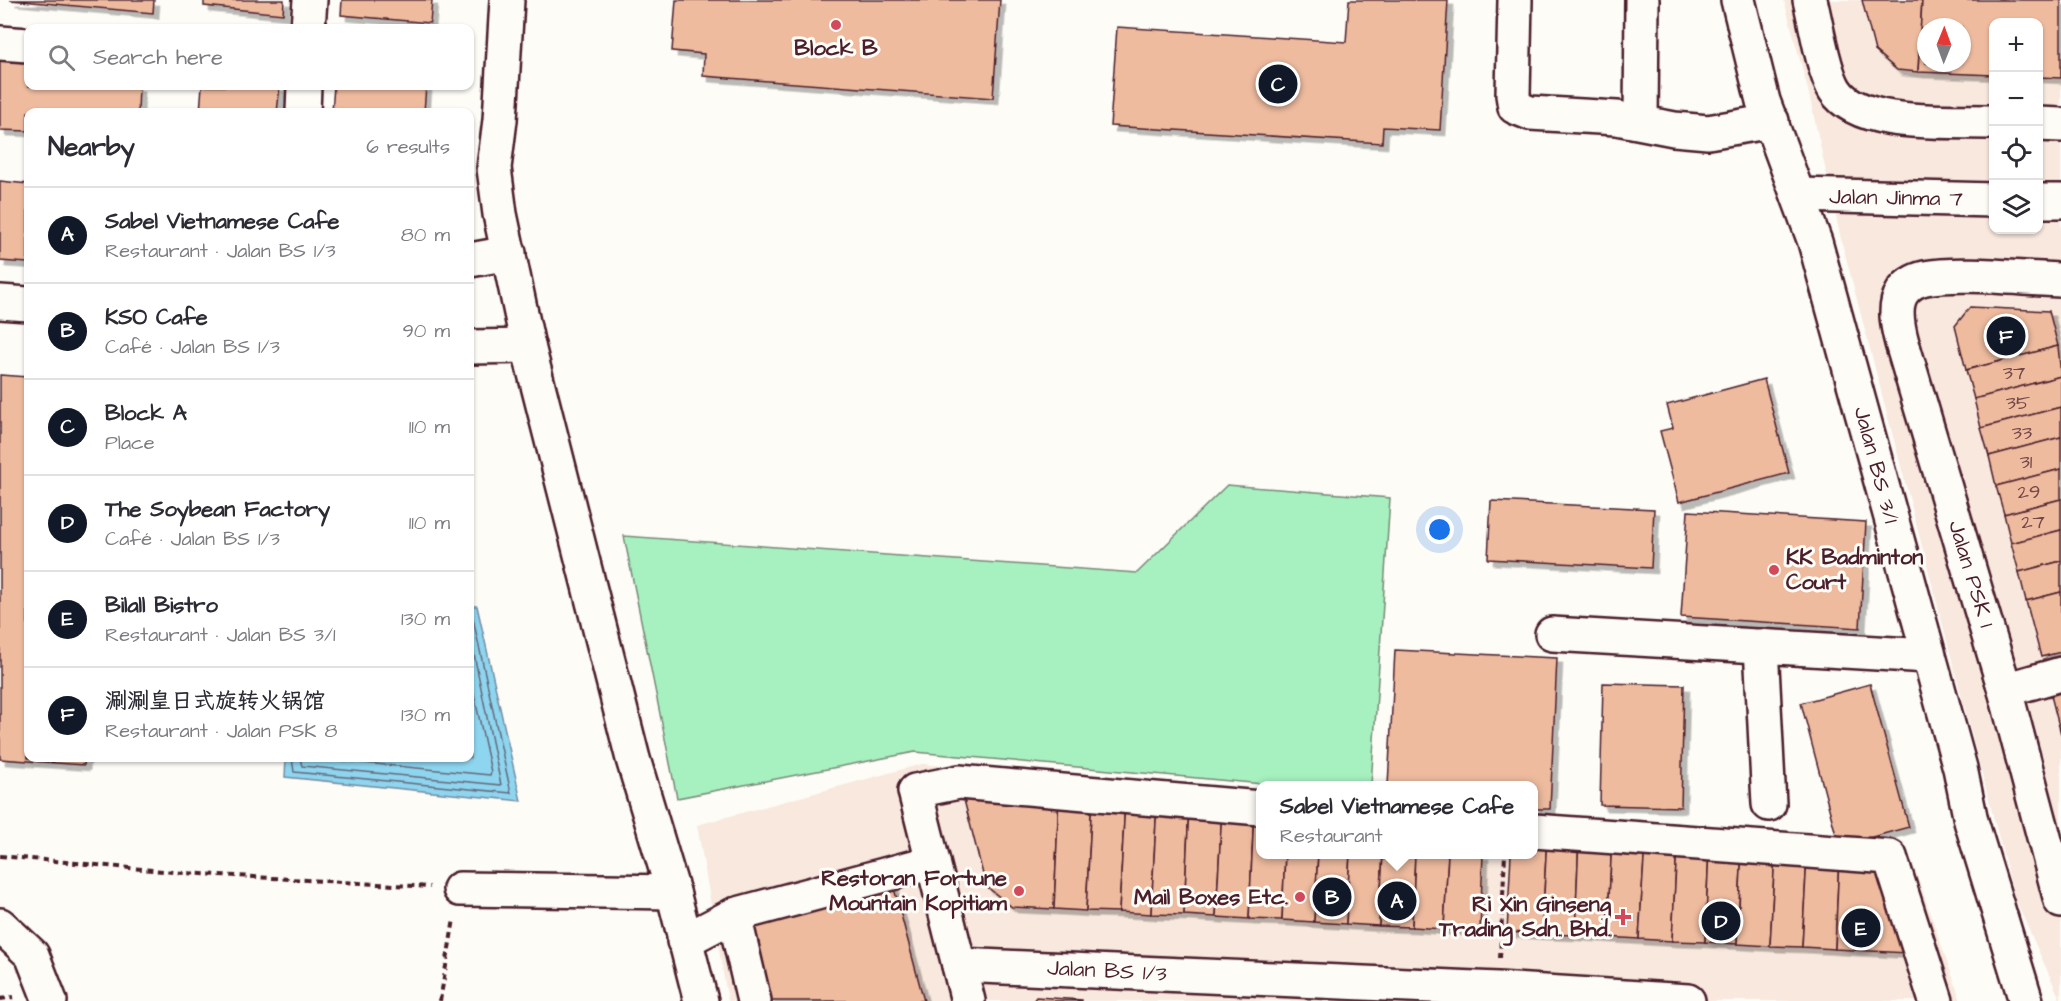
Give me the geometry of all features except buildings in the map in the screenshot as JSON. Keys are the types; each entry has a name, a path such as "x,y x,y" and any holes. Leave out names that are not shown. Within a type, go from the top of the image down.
{"street":[{"path":"308,24 310,0"},
{"path":"507,0 500,120 494,168 495,189 528,346 633,759 673,892 701,1001"},
{"path":"1515,0 1513,95 1515,107 1530,113 1641,121 1674,129 1708,132 1772,122"},
{"path":"1641,121 1642,0"},
{"name":"Jalan BS 3/1","path":"1738,0 1764,101 1815,242 1960,768 1971,821 2026,1001"},
{"path":"1810,0 1835,90 1856,109 1879,117 1989,122"},
{"path":"0,43 24,45"},
{"path":"303,108 304,90"},
{"path":"2043,124 2061,125"},
{"name":"Jalan Jinma 7","path":"1798,195 1989,200"},
{"path":"2043,201 2061,201"},
{"path":"474,259 509,253"},
{"name":"Jalan PSK 1","path":"2059,285 1944,276 1912,283 1902,293 1898,303 1899,330 2005,690 2061,901"},
{"path":"0,302 24,304"},
{"path":"474,347 528,346"},
{"path":"1552,634 1928,656"},
{"path":"1761,646 1768,804"},
{"path":"2005,690 2061,674"},
{"path":"968,1001 915,791 958,782 1256,808"},
{"path":"1538,831 1890,857 1936,1001"},
{"path":"684,941 734,915 933,862"},
{"path":"460,889 673,892"},
{"path":"734,915 754,1001"},
{"path":"0,925 32,955 50,1001"},
{"name":"Jalan BS 1/3","path":"959,964 1498,989 1688,1001"}],"path":[{"path":"0,856 184,873 460,889 446,957 440,1001"},
{"path":"1498,989 1505,859"}],"shaded area":[{"path":"1784,0 2061,0 2061,1001 2015,899 1841,239 1808,90"},
{"path":"922,764 1256,795 1256,859 1538,859 1538,819 1909,853 1961,1001 728,1001 697,825"}],"green space":[{"path":"1227,485 1390,498 1371,781 1256,781 1256,783 915,752 677,798 624,536 1137,573"}],"water":[{"path":"474,606 477,606 521,801 285,777 286,762 474,762"}],"place":[{"name":"Block B","path":"836,25"},
{"name":"Block A","path":"1278,84"},
{"name":"涮涮皇日式旋转火锅馆","path":"2006,336"},
{"name":"KK Badminton Court","path":"1774,570"},
{"name":"Restoran Fortune Mountain Kopitiam","path":"1019,891"},
{"name":"Mail Boxes Etc.","path":"1300,897"},
{"name":"KSO Cafe","path":"1332,897"},
{"name":"Sabel Vietnamese Cafe","path":"1397,901"},
{"name":"Ri Xin Ginseng Trading Sdn. Bhd.","path":"1623,917"},
{"name":"The Soybean Factory","path":"1721,921"},
{"name":"Bilall Bistro","path":"1861,928"}]}
